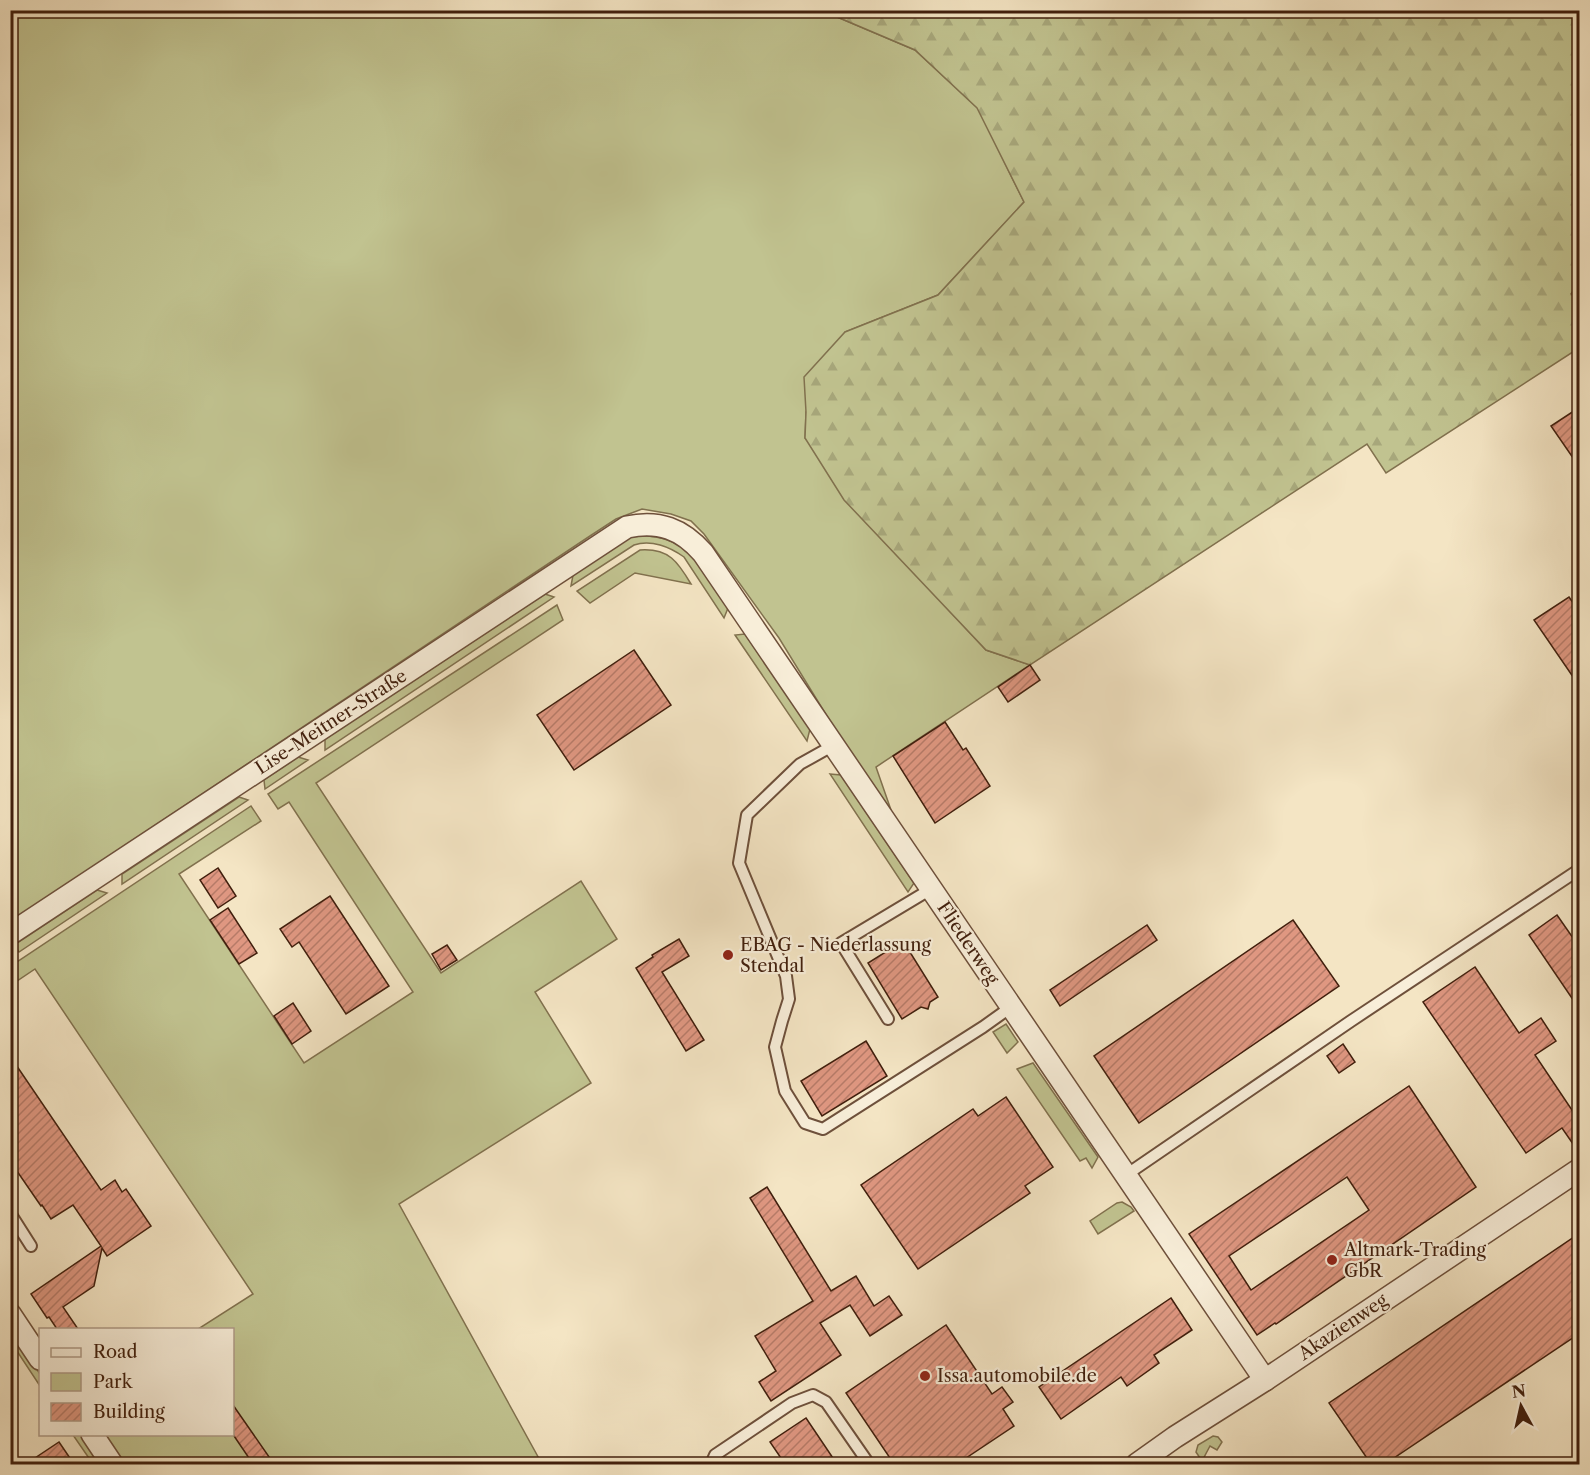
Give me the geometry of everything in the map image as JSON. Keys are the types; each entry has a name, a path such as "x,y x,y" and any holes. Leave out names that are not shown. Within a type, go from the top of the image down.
{"street":[{"name":"Lise-Meitner-Straße","path":"10,934 627,527 642,524 655,525"},
{"name":"Fliederweg","path":"655,525 680,532 704,553 1264,1380"},
{"name":"Akazienweg","path":"1137,1464 1580,1169"},
{"path":"10,1314 39,1358"},
{"path":"93,1436 112,1464"}],"lane":[{"path":"834,745 800,764 747,815 739,863 786,976 789,999 775,1047 784,1091 805,1123 823,1130 983,1027 1011,1006"},
{"path":"1126,1175 1351,1021 1580,869"},
{"path":"888,1018 841,943 932,889"},
{"path":"10,1213 31,1246"},
{"path":"711,1464 715,1455 792,1402 813,1395 826,1402 869,1464"}],"green space":[{"path":"11,11 823,11 915,50 978,108 1024,202 938,295 845,332 806,412 805,438 945,606 986,650 1030,665 876,767 891,810 841,739 779,638 704,534 691,521 671,514 642,509 616,519 11,921"},
{"path":"823,11 1579,11 1580,281 1571,294 1579,301 1579,348 1386,473 1367,444 1030,665 986,650 844,500 805,438 804,377 845,332 938,295 1024,202 977,108 915,50"},
{"path":"631,537 658,537 672,542 694,558 728,608 724,618 684,557 667,547 654,544 634,545 571,586 573,575 622,542"},
{"path":"640,550 658,551 672,558 691,584 635,573 590,603 577,591"},
{"path":"545,594 554,597 325,750 325,739"},
{"path":"557,605 563,620 316,783 441,973 581,881 617,939 535,992 591,1083 399,1204 542,1464 124,1464 105,1436 234,1436 234,1328 200,1328 253,1294 35,969 11,985 11,966 251,806 261,821 179,874 304,1063 413,992 289,802 278,809 268,794"},
{"path":"745,634 810,729 807,741 735,635"},
{"path":"298,757 308,760 265,789 264,780"},
{"path":"830,774 841,775 914,883 908,892"},
{"path":"239,797 248,800 122,884 122,874"},
{"path":"97,890 107,893 19,952 14,945"},
{"path":"1006,1024 1018,1042 1007,1053 993,1032"},
{"path":"1033,1063 1098,1157 1092,1168 1086,1158 1080,1161 1017,1069"},
{"path":"1122,1202 1134,1211 1098,1234 1090,1221"},
{"path":"10,1329 39,1372 39,1384 11,1342"},
{"path":"74,1436 82,1436 100,1464 93,1464"},
{"path":"1213,1436 1218,1437 1222,1442 1217,1450 1210,1446 1202,1461 1196,1452 1198,1445"}],"building":[{"path":"1580,407 1580,468 1551,426"},
{"path":"1569,597 1580,613 1580,687 1534,620"},
{"path":"634,650 671,705 574,770 537,715"},
{"path":"1030,665 1040,680 1008,702 998,687"},
{"path":"945,722 963,750 966,748 990,786 935,823 893,756"},
{"path":"218,868 236,896 218,908 200,880"},
{"path":"330,896 389,986 346,1014 299,942 292,947 280,929"},
{"path":"228,908 257,953 239,964 210,920"},
{"path":"1557,915 1580,948 1580,1010 1529,935"},
{"path":"1293,920 1339,986 1139,1123 1094,1056"},
{"path":"1147,925 1157,940 1060,1006 1050,990"},
{"path":"679,939 689,956 662,972 704,1040 686,1051 636,968 653,957 652,955"},
{"path":"903,941 938,997 930,1002 928,1009 921,1007 902,1019 868,963"},
{"path":"447,945 457,960 441,970 432,954"},
{"path":"1475,967 1519,1033 1541,1018 1556,1041 1535,1055 1580,1122 1580,1154 1562,1128 1526,1153 1423,1002"},
{"path":"293,1003 311,1031 292,1044 274,1016"},
{"path":"866,1041 887,1076 822,1116 801,1081"},
{"path":"1343,1044 1355,1062 1339,1073 1327,1056"},
{"path":"10,1056 101,1190 115,1180 122,1192 126,1189 151,1226 107,1256 102,1248 94,1286 63,1307 77,1328 56,1328 31,1294 101,1246 73,1205 51,1219 10,1161"},
{"path":"1409,1086 1476,1187 1257,1335 1189,1234","holes":["1347,1177 1369,1210 1251,1290 1229,1256"]},
{"path":"1006,1097 1053,1167 1025,1186 1030,1193 918,1269 861,1185 973,1109 978,1116"},
{"path":"767,1187 831,1291 856,1276 874,1306 889,1296 902,1315 870,1336 850,1305 820,1323 841,1355 771,1401 759,1382 776,1371 755,1336 813,1301 750,1198"},
{"path":"1580,1233 1580,1333 1385,1464 1371,1464 1329,1403"},
{"path":"1171,1298 1192,1330 1154,1355 1159,1363 1127,1386 1121,1377 1061,1419 1039,1387"},
{"path":"946,1325 992,1394 1002,1387 1013,1402 1003,1409 1014,1426 957,1464 894,1464 846,1393"},
{"path":"234,1406 274,1464 253,1464 234,1436"},
{"path":"806,1418 837,1464 785,1464 770,1442"},
{"path":"59,1442 74,1464 26,1464"}],"place":[{"name":"EBAG - Niederlassung Stendal","path":"728,955"},
{"name":"Altmark-Trading GbR","path":"1332,1260"},
{"name":"Issa.automobile.de","path":"925,1376"}]}
